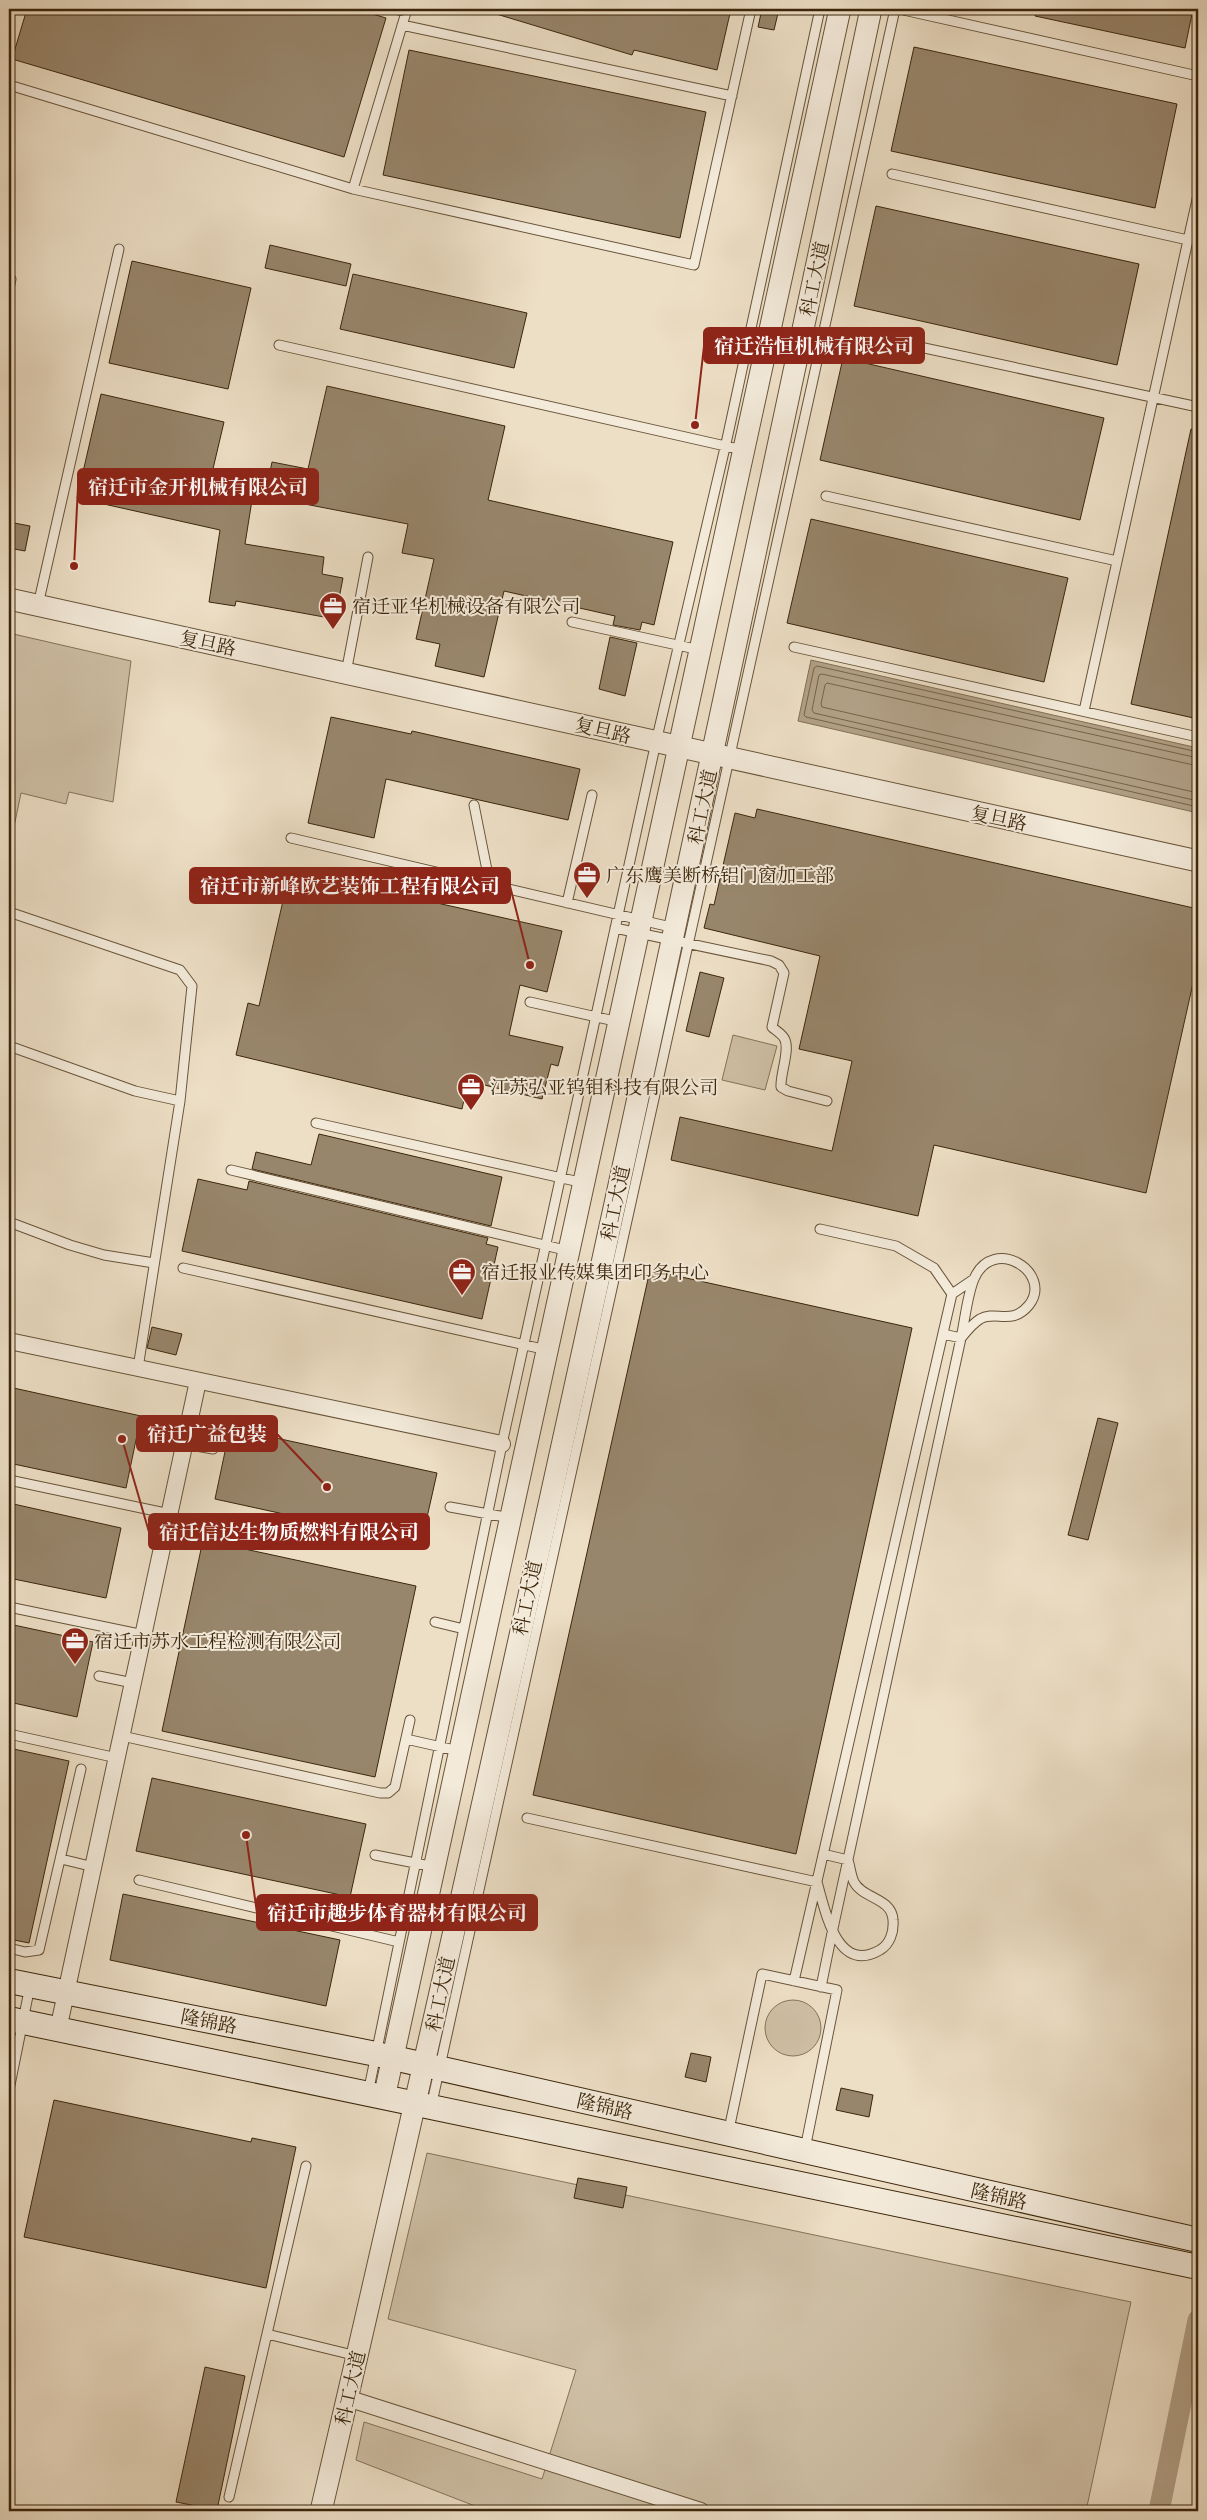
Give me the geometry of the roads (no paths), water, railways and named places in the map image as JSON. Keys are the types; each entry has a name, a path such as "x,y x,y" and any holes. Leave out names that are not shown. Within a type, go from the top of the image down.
{"main road":[{"name":"隆锦路","path":"20,1983 432,2066 1198,2240"},
{"name":"隆锦路","path":"16,2021 1198,2267"}],"street":[{"name":"科工大道","path":"376,2096 450,1749 511,1518 679,747 700,650 734,448 840,9"},
{"name":"科工大道","path":"321,2511 357,2356 423,2106 679,937 721,756 871,9"},
{"name":"复旦路","path":"9,599 1198,861"},
{"path":"9,1341 502,1444"},
{"path":"58,2030 198,1380"},
{"path":"347,2398 701,2511"}],"lane":[{"path":"353,189 406,10 395,9"},
{"path":"9,86 353,189 694,265 751,9"},
{"path":"406,1739 450,1749 464,1629 487,1513 656,742 679,645 734,448 820,9"},
{"path":"721,756 894,9"},
{"path":"899,9 1198,76"},
{"path":"402,25 732,96"},
{"path":"892,174 1188,240"},
{"path":"1084,711 1198,195"},
{"path":"38,605 119,249"},
{"path":"864,335 1198,407"},
{"path":"279,344 734,448"},
{"path":"826,496 1117,561"},
{"path":"346,674 368,557"},
{"path":"572,622 700,650"},
{"path":"794,647 1198,737"},
{"path":"567,903 592,795"},
{"path":"474,804 490,885"},
{"path":"291,838 618,914 640,926 780,965 784,973 772,1027 784,1038 787,1048 780,1077 781,1087 788,1091 827,1101"},
{"path":"9,912 180,970 192,986 180,1101 138,1368"},
{"path":"615,928 640,926"},
{"path":"530,1002 619,1022"},
{"path":"9,1046 135,1091 180,1101"},
{"path":"316,1123 584,1183"},
{"path":"231,1170 569,1251"},
{"path":"9,1222 70,1245 104,1255 154,1263"},
{"path":"820,1229 896,1246 934,1268 952,1294"},
{"path":"821,1987 832,1933 961,1338 974,1279 981,1268 990,1261 1006,1258 1022,1265 1030,1274 1034,1286 1034,1294 1030,1304 1022,1312 1007,1318 989,1316 979,1320 961,1338"},
{"path":"183,1268 547,1350"},
{"path":"794,1981 952,1294 974,1279"},
{"path":"943,1334 961,1338"},
{"path":"185,1444 213,1449"},
{"path":"9,1480 170,1514"},
{"path":"450,1507 511,1518"},
{"path":"9,1606 144,1635"},
{"path":"435,1622 464,1629"},
{"path":"99,1676 134,1683"},
{"path":"122,1736 380,1793 388,1793 395,1787 410,1720"},
{"path":"9,1734 117,1758"},
{"path":"9,1948 25,1952 39,1950 81,1769"},
{"path":"527,1818 817,1882"},
{"path":"823,1854 848,1860"},
{"path":"375,1855 425,1865 399,1942 385,2056"},
{"path":"60,1859 94,1867"},
{"path":"817,1882 832,1933 850,1953 858,1955 869,1954 881,1950 889,1942 893,1930 893,1918 889,1908 877,1898 867,1894 854,1882 848,1860"},
{"path":"139,1880 399,1942"},
{"path":"728,2134 762,1974 837,1990 805,2152"},
{"path":"9,2090 20,1983"},
{"path":"229,2497 306,2166"},
{"path":"267,2334 357,2356"}],"water":[{"path":"811,660 1198,748 1198,813 798,721"}],"waterway":[{"path":"1159,2511 1198,2320"}],"place":[{"name":"宿迁浩恒机械有限公司","path":"695,425"},
{"name":"宿迁市金开机械有限公司","path":"74,566"},
{"name":"宿迁亚华机械设备有限公司","path":"333,630"},
{"name":"广东鹰美断桥铝门窗加工部","path":"587,899"},
{"name":"宿迁市新峰欧艺装饰工程有限公司","path":"530,965"},
{"name":"江苏弘亚钨钼科技有限公司","path":"471,1111"},
{"name":"宿迁报业传媒集团印务中心","path":"462,1296"},
{"name":"宿迁信达生物质燃料有限公司","path":"122,1439"},
{"name":"宿迁广益包装","path":"327,1487"},
{"name":"宿迁市苏水工程检测有限公司","path":"75,1665"},
{"name":"宿迁市趣步体育器材有限公司","path":"246,1835"}]}
